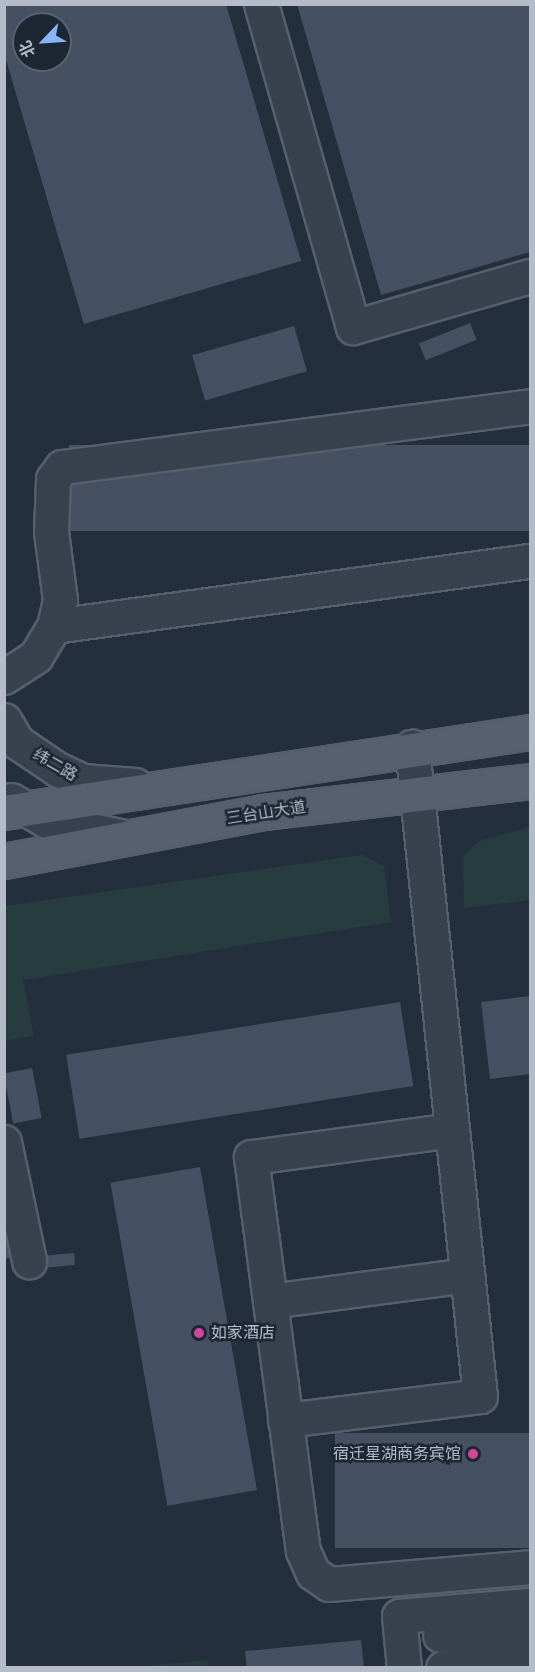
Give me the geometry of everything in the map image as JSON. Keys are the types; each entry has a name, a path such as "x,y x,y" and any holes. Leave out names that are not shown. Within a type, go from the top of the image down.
{"main road":[{"path":"11,806 412,747 531,732"},
{"name":"三台山大道","path":"4,861 263,812 531,781"}],"street":[{"path":"261,4 353,327 531,276"},
{"path":"4,677 36,656 54,626 60,600 51,531 53,479 62,467 531,406"},
{"path":"54,626 531,561"},
{"name":"纬二路","path":"4,720 17,742 83,782 155,786"},
{"path":"285,1420 480,1396 412,747"},
{"path":"11,806 78,830 129,837"},
{"path":"452,1130 250,1157 303,1551 312,1573 328,1584 531,1567"},
{"path":"4,1142 29,1260"},
{"path":"270,1301 468,1275"},
{"path":"531,1605 399,1616 402,1653 433,1636 531,1628"},
{"path":"458,1667 531,1660"}],"green space":[{"path":"530,827 530,900 464,908 463,856 479,841"},
{"path":"362,855 384,866 391,922 23,980 34,1036 5,1041 5,906"},
{"path":"207,1660 208,1667 137,1667"}],"building":[{"path":"4,4 226,4 301,261 84,324 4,53"},
{"path":"297,4 530,4 530,252 381,295"},
{"path":"470,323 477,340 426,360 419,344"},
{"path":"294,326 307,371 205,400 192,355"},
{"path":"69,445 530,445 530,531 69,531"},
{"path":"530,996 530,1074 490,1079 481,1002"},
{"path":"400,1002 413,1086 79,1139 66,1055"},
{"path":"32,1068 42,1118 13,1124 4,1073"},
{"path":"200,1167 257,1490 167,1506 110,1183"},
{"path":"4,1212 15,1257 4,1259"},
{"path":"74,1253 75,1265 47,1267 46,1255"},
{"path":"335,1433 530,1433 530,1548 335,1548"},
{"path":"361,1640 364,1668 247,1668 245,1651"}],"place":[{"name":"如家酒店","path":"199,1333"},
{"name":"宿迁星湖商务宾馆","path":"473,1454"}]}
